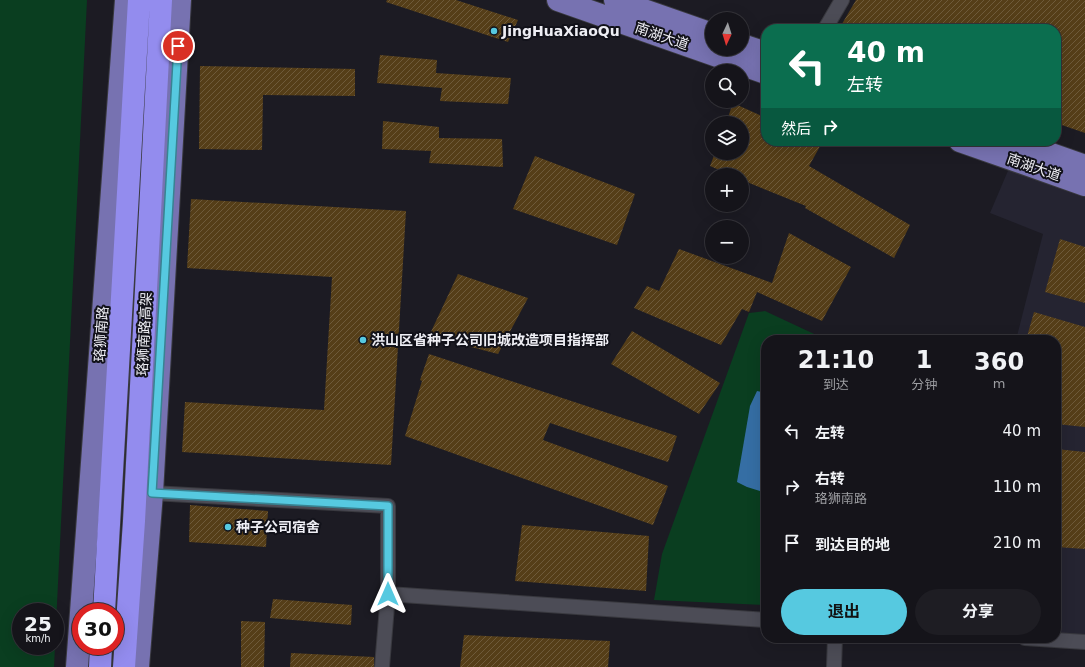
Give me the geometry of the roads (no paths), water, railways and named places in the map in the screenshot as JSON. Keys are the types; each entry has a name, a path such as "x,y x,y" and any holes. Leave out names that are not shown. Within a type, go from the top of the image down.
{"highway":[{"name":"珞狮南路高架","path":"105,603 139,0"},
{"name":"珞狮南路高架","path":"124,667 134,521 161,0"},
{"path":"134,521 138,667"},
{"path":"100,667 101,655"}],"main road":[{"name":"珞狮南路","path":"77,667 126,0"},
{"path":"138,667 152,493 180,0"},
{"name":"南湖大道","path":"558,0 761,71"},
{"name":"南湖大道","path":"616,0 705,32"},
{"path":"749,47 761,51"},
{"name":"南湖大道","path":"974,146 1085,185"},
{"name":"南湖大道","path":"1028,146 1085,166"}],"street":[{"path":"828,24 842,0"},
{"path":"152,493 388,506 388,594 382,667"},
{"path":"388,594 761,620"},
{"path":"1061,640 1085,642"},
{"path":"834,667 835,643"}],"water":[{"path":"757,391 761,392 761,491 737,482 750,406"}],"place":[{"name":"JingHuaXiaoQu","path":"494,31"},
{"name":"洪山区省种子公司旧城改造项目指挥部","path":"363,340"},
{"name":"种子公司宿舍","path":"228,527"}]}
